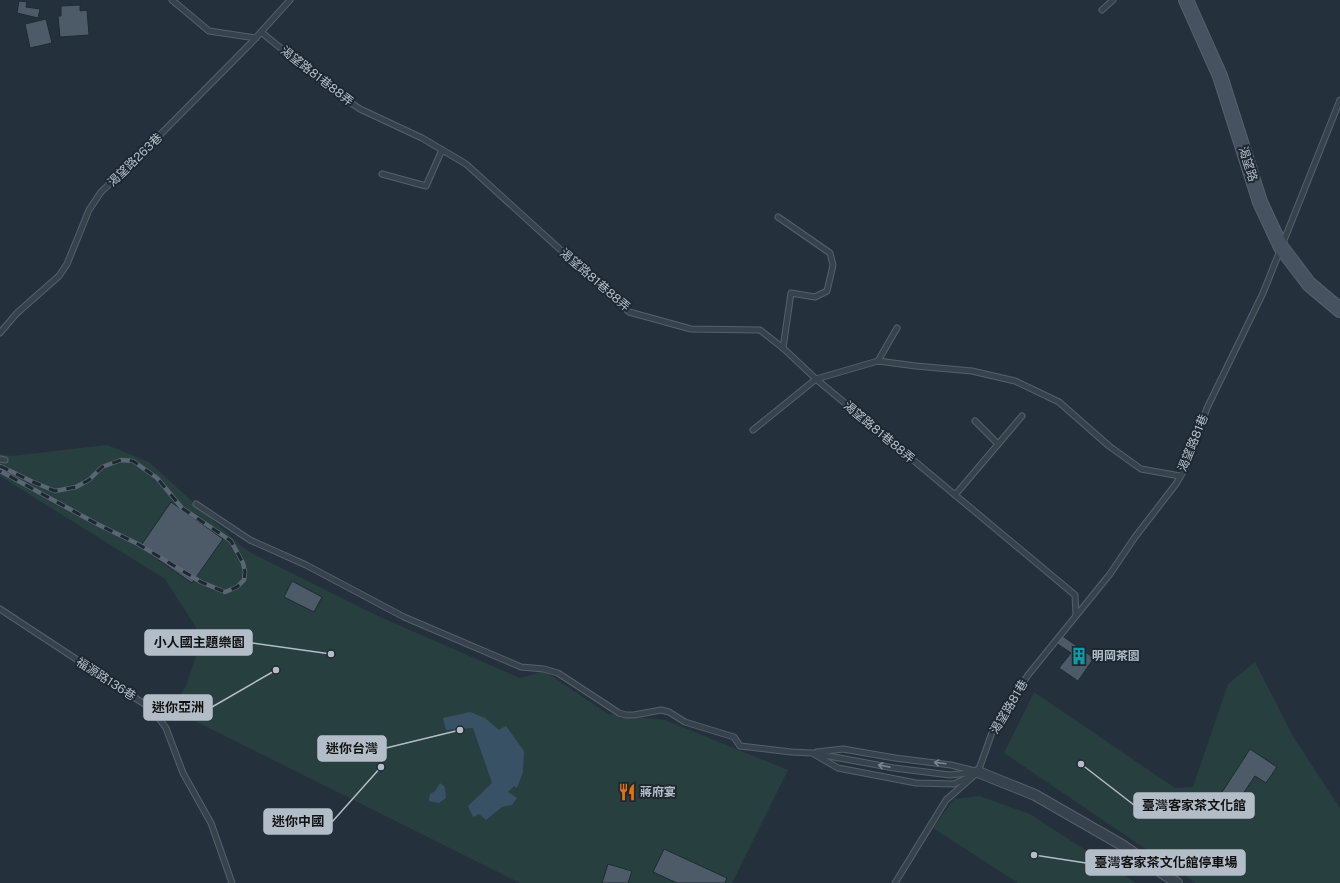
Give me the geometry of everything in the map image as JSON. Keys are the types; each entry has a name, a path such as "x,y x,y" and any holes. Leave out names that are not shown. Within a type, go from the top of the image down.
{"street":[{"name":"渴望路","path":"1186,0 1220,76 1260,202 1281,247 1309,284 1340,310"},
{"path":"978,772 1035,795 1122,845 1177,883"}],"lane":[{"path":"172,0 209,31 256,38"},
{"name":"渴望路263巷","path":"0,333 17,313 59,276 66,264 89,210 101,192 141,154 256,38 290,0"},
{"path":"1102,10 1114,0"},
{"name":"渴望路81巷88弄","path":"261,32 332,90 360,109 422,138 466,164 629,312 691,329 760,330 783,348 816,379 1075,595 1076,615"},
{"name":"渴望路81巷","path":"978,772 994,727 1028,675 1110,574 1187,465 1207,408 1263,293 1340,100"},
{"path":"382,174 426,186 442,150"},
{"path":"778,217 830,253 833,265 827,291 815,297 791,293 783,348"},
{"path":"878,361 897,328"},
{"path":"753,430 816,379 878,361 972,371 1015,381 1059,402 1109,446 1141,470 1180,476"},
{"path":"955,495 1022,416"},
{"path":"975,421 998,444"},
{"path":"196,504 250,540 306,565 404,617 521,667 544,669 558,673 619,713 634,715 661,710 669,712 685,722 734,737 740,746 812,753 894,768 950,775 978,772"},
{"name":"福源路136巷","path":"0,609 152,709 166,728 183,773 211,823 232,883"},
{"path":"812,753 844,749 895,758 951,765 978,772"},
{"path":"812,753 838,768 916,782 954,784 978,772"},
{"path":"895,883 946,800 978,772"}],"green space":[{"path":"107,445 149,462 240,545 253,554 378,616 520,678 544,671 608,714 665,720 788,770 732,883 520,883 171,709 186,686 202,637 165,579 0,476 0,454 11,456"},
{"path":"1255,662 1294,738 1340,808 1340,883 1196,883 1004,753 1034,692 1175,788 1193,787 1228,684"},
{"path":"980,796 1030,814 1136,883 1018,883 933,828 954,799"}],"water":[{"path":"470,712 485,718 499,730 506,726 524,751 523,772 517,788 514,786 508,792 517,798 512,805 502,807 486,820 479,814 473,817 468,806 492,783 473,728 446,730 443,718"},
{"path":"440,783 445,787 446,798 439,803 429,801 430,794 435,791"}],"building":[{"path":"19,1 27,2 26,7 40,9 38,18 17,13"},
{"path":"80,5 80,11 87,10 89,35 60,37 58,16 61,16 61,6"},
{"path":"46,19 52,43 30,48 25,24"},
{"path":"171,502 223,539 192,583 140,547"},
{"path":"292,581 322,597 314,612 284,597"},
{"name":"明岡茶園","path":"1061,635 1094,658 1078,681 1059,668 1071,653 1056,643"},
{"path":"1250,749 1277,767 1266,783 1255,776 1232,810 1217,800"},
{"path":"664,849 727,878 725,883 677,883 653,872"},
{"path":"608,864 632,871 628,883 602,883"}],"railway":[{"path":"0,466 55,491 76,487 89,480 102,467 121,460 133,461 157,478 182,508 231,541 243,563 245,572 244,580 237,587 225,592 201,582 138,544 97,524 0,471"}],"place":[{"name":"小人國主題樂園","path":"331,654"},
{"name":"明岡茶園","path":"1079,656"},
{"name":"迷你亞洲","path":"276,670"},
{"name":"迷你台灣","path":"460,730"},
{"name":"臺灣客家茶文化館","path":"1081,764"},
{"name":"迷你中國","path":"381,767"},
{"name":"蔣府宴","path":"627,792"},
{"name":"臺灣客家茶文化館停車場","path":"1034,855"}]}
